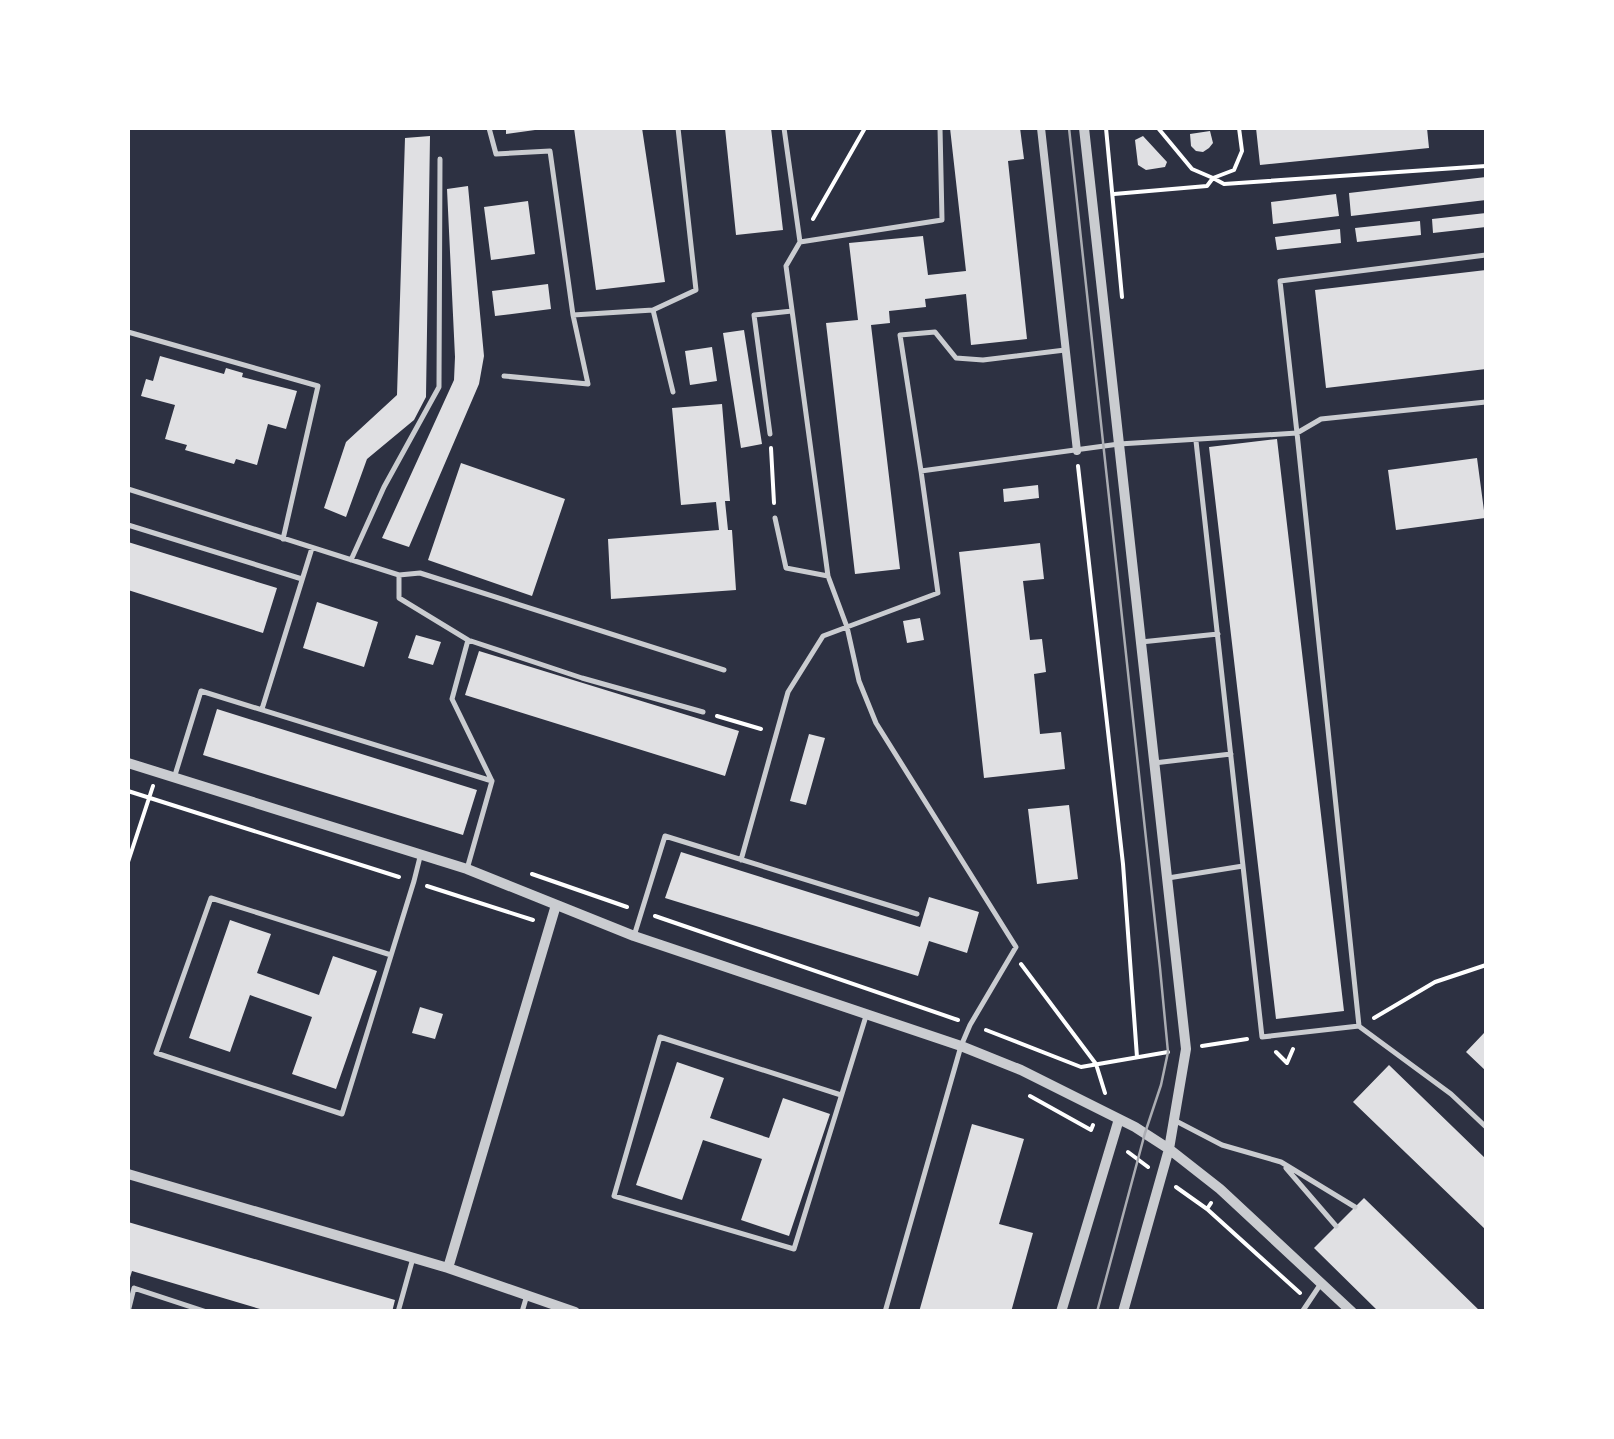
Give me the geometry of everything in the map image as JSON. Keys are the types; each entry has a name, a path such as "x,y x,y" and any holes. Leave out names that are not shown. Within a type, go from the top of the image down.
{"street":[{"path":"1040,128 1076,451"},
{"path":"1084,128 1186,1049 1169,1149 1123,1312"},
{"path":"128,763 467,869 634,936 962,1046 1021,1070 1120,1119 1169,1149 1220,1189 1352,1312"},
{"path":"448,1268 556,905"},
{"path":"1061,1312 1120,1119"},
{"path":"128,1174 448,1268 575,1312"}],"lane":[{"path":"489,128 496,154 550,151 573,315 588,384 504,376"},
{"path":"573,315 653,310 696,290 678,128"},
{"path":"784,128 800,242 786,266 828,576 876,723 1016,947 970,1024 962,1046 885,1312"},
{"path":"800,242 942,220 940,128"},
{"path":"350,560 384,487 439,387 440,160"},
{"path":"1359,1026 1280,281 1486,256"},
{"path":"653,310 673,392"},
{"path":"770,434 754,314 792,311"},
{"path":"128,332 318,386 283,539"},
{"path":"742,860 788,692 823,636 938,594 900,335 934,332 956,358 982,360 1065,350"},
{"path":"922,471 1119,444 1298,433 1321,420 1486,402"},
{"path":"1196,440 1262,1037 1359,1026 1451,1094 1486,1128"},
{"path":"128,488 399,575 420,573 724,670"},
{"path":"775,518 786,568 828,576"},
{"path":"128,524 302,579"},
{"path":"262,710 312,548"},
{"path":"399,575 399,598 468,640 703,712"},
{"path":"1140,642 1218,634"},
{"path":"467,869 492,781 452,699 468,640"},
{"path":"174,777 202,691 492,781"},
{"path":"1153,764 1231,754"},
{"path":"634,936 665,836 917,914"},
{"path":"391,956 211,898 156,1054 342,1114 391,956 420,854"},
{"path":"1165,878 1243,866"},
{"path":"841,1095 660,1037 614,1196 794,1249 866,1014"},
{"path":"1174,1120 1222,1146 1281,1162 1355,1207"},
{"path":"1281,1162 1336,1226"},
{"path":"398,1312 412,1258"},
{"path":"1302,1312 1321,1283"},
{"path":"128,1312 134,1288 207,1312"},
{"path":"522,1312 527,1294"}],"path":[{"path":"800,242 865,128"},
{"path":"1106,128 1123,309"},
{"path":"1158,128 1192,169 1224,184 1486,166"},
{"path":"1114,194 1207,186 1214,178 1234,170 1242,151 1240,128"},
{"path":"770,434 775,518"},
{"path":"1076,451 1123,864 1137,1058"},
{"path":"703,712 776,734"},
{"path":"128,862 157,772"},
{"path":"1012,953 1096,1064 1106,1095 1091,1130 1025,1093"},
{"path":"1359,1026 1435,982 1486,964"},
{"path":"970,1024 1081,1066 1250,1038"},
{"path":"1266,1042 1286,1063"},
{"path":"1207,1210 1309,1301"}],"building":[{"path":"506,128 535,128 535,130 506,134"},
{"path":"574,128 642,128 665,282 596,290"},
{"path":"725,128 771,128 783,230 736,235"},
{"path":"950,128 1020,128 1024,159 1008,161 1027,339 971,345 966,294 925,299 926,307 889,311 890,323 871,325 900,569 855,574 826,323 858,320 849,243 923,236 928,275 966,271"},
{"path":"1256,128 1427,128 1429,148 1260,165"},
{"path":"1210,131 1213,143 1203,152 1196,151 1191,146 1190,134"},
{"path":"430,136 426,397 414,420 367,459 346,517 324,508 346,442 397,395 405,138"},
{"path":"1143,136 1167,162 1165,167 1146,170 1138,165 1135,140"},
{"path":"1486,177 1486,200 1351,216 1349,193"},
{"path":"468,186 484,356 479,384 409,547 382,538 454,380 447,189"},
{"path":"1336,194 1339,216 1273,224 1271,202"},
{"path":"528,201 535,254 491,260 484,207"},
{"path":"1486,213 1486,227 1433,233 1432,219"},
{"path":"1420,221 1421,235 1357,242 1355,228"},
{"path":"1340,229 1341,243 1277,250 1275,237"},
{"path":"1486,270 1486,369 1326,388 1315,290"},
{"path":"548,284 551,309 495,316 492,291"},
{"path":"744,330 762,444 741,448 723,333"},
{"path":"712,347 717,381 690,385 685,351"},
{"path":"160,356 224,374 226,368 243,373 242,377 297,391 286,429 268,424 257,465 236,459 234,464 185,450 187,445 165,439 175,405 141,396 146,379 153,381"},
{"path":"722,404 730,501 725,501 728,530 732,530 736,590 611,599 608,539 719,530 716,502 681,505 672,408"},
{"path":"1277,439 1344,1011 1276,1019 1209,447"},
{"path":"1477,458 1485,518 1396,530 1388,470"},
{"path":"461,463 565,499 532,596 428,560"},
{"path":"1038,485 1039,498 1004,502 1003,489"},
{"path":"128,542 277,588 263,633 128,590"},
{"path":"1040,543 1044,579 1023,581 1030,640 1042,639 1046,672 1034,674 1040,734 1061,732 1065,769 984,778 959,552"},
{"path":"317,602 378,622 364,667 303,648"},
{"path":"920,618 924,640 907,643 903,621"},
{"path":"416,635 441,642 433,665 408,658"},
{"path":"479,651 739,731 725,776 465,695"},
{"path":"217,709 477,790 463,835 203,755"},
{"path":"809,734 825,738 806,805 790,801"},
{"path":"1069,805 1078,879 1037,884 1028,809"},
{"path":"681,852 920,927 929,897 979,912 967,953 929,941 918,976 665,898"},
{"path":"230,920 271,934 257,973 319,995 333,956 377,971 336,1089 292,1074 312,1017 250,995 230,1052 189,1038"},
{"path":"420,1007 443,1014 435,1039 412,1033"},
{"path":"1484,1033 1486,1036 1486,1071 1466,1052"},
{"path":"677,1062 724,1078 710,1118 769,1138 783,1098 830,1114 789,1236 741,1220 762,1159 703,1140 682,1200 636,1185"},
{"path":"1389,1065 1486,1159 1486,1230 1353,1102"},
{"path":"972,1124 1024,1139 999,1224 1033,1233 1011,1312 919,1312"},
{"path":"1364,1198 1481,1312 1379,1312 1314,1248"},
{"path":"128,1222 395,1300 392,1312 270,1312 132,1271 128,1284"}],"tram line":[{"path":"1069,128 1168,1052 1097,1312"}]}
